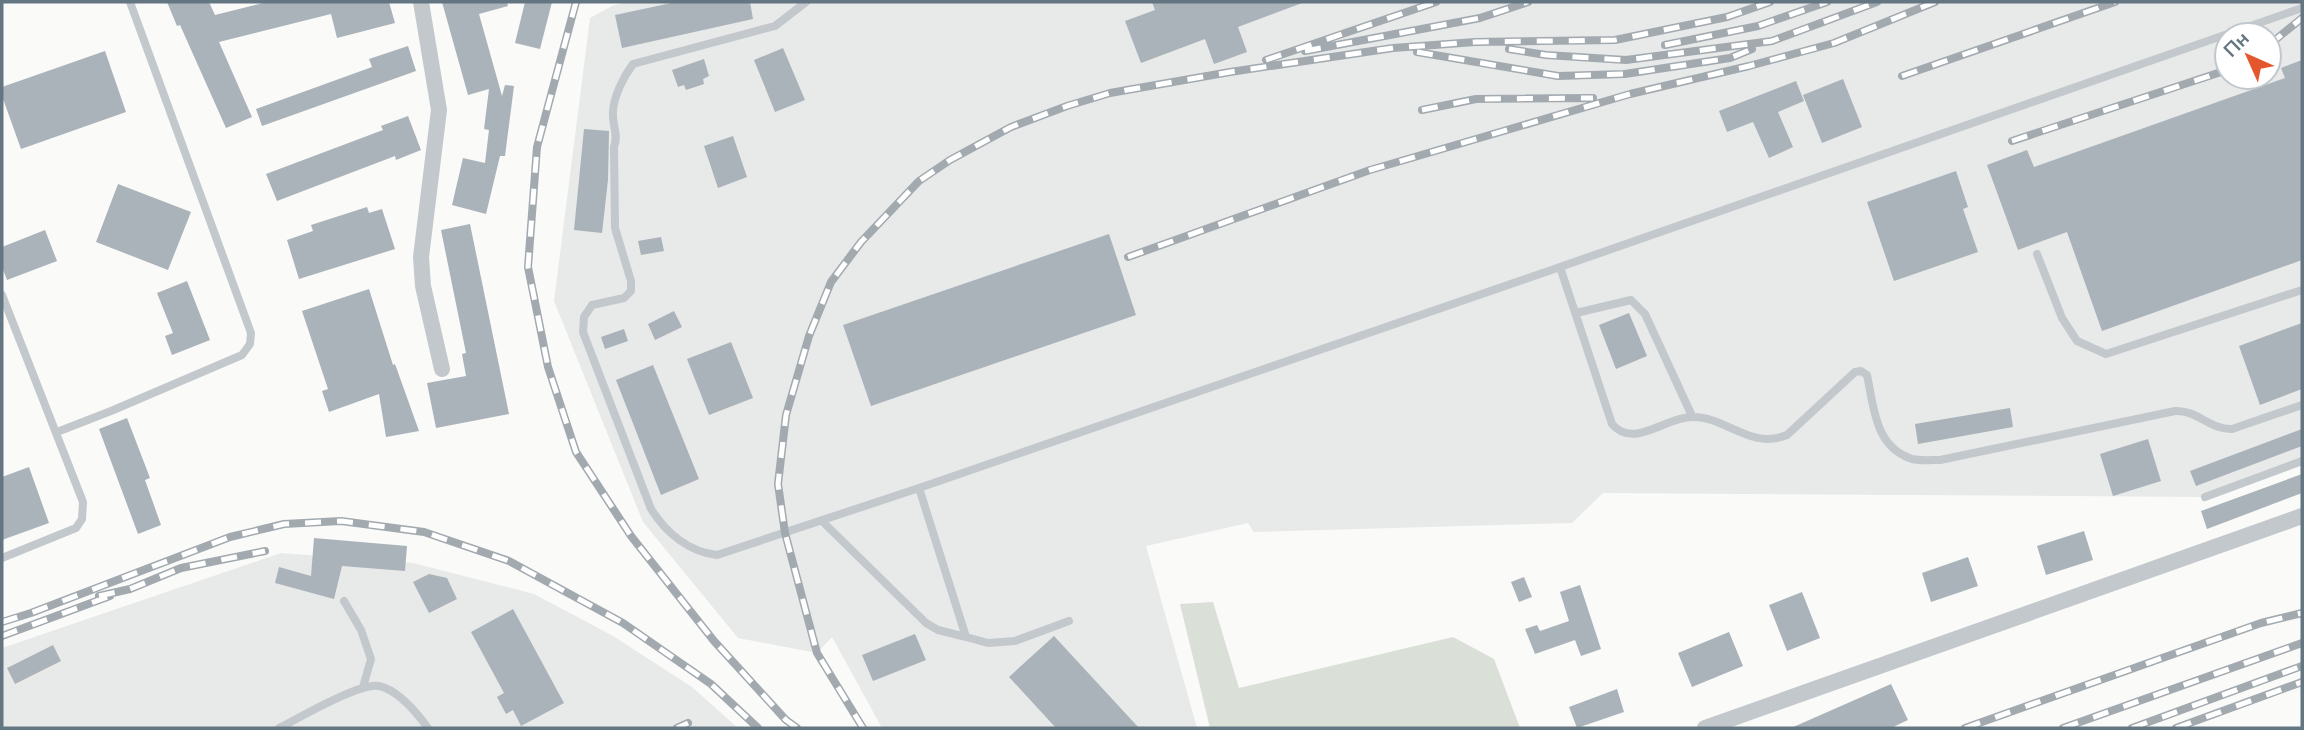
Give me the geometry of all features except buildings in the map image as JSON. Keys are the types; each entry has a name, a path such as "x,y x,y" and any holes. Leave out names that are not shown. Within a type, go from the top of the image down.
{"street":[{"path":"421,2 439,110 421,257 423,286 442,369"},
{"path":"1704,728 2302,516"}],"lane":[{"path":"57,432 242,355 250,344 251,333 130,2"},
{"path":"806,2 775,26 633,64 616,97 612,114 617,141 614,148 615,229 631,281 631,291 624,298 592,306 584,317 583,332 651,509 665,527 702,554 717,555 919,488 2302,8"},
{"path":"2037,254 2062,318 2077,341 2106,354 2302,290"},
{"path":"1560,267 1612,424 1619,432 1629,435 1692,416 1757,439 1774,440 1787,435 1855,372 1861,371 1867,375 1880,433 1891,448 1914,459 1940,460 2175,411 2191,412 2225,429 2232,429 2302,405"},
{"path":"2,295 83,502 82,519 76,528 2,558"},
{"path":"1576,313 1631,300 1644,314 1692,416"},
{"path":"2205,497 2302,461"},
{"path":"919,488 966,636"},
{"path":"822,521 926,623 938,630 988,643 1015,641 1069,621"},
{"path":"344,601 361,631 371,659 362,687"},
{"path":"279,728 362,687 379,686 395,694 419,714 428,728"}],"shaded area":[{"path":"629,2 2302,2 2302,461 2205,497 1603,493 1572,523 1254,532 1248,523 1146,546 1197,728 882,728 832,637 817,653 738,638 643,522 554,301 590,18 612,6"},
{"path":"281,553 413,563 534,594 613,636 692,687 738,728 2,728 2,648"},
{"path":"1213,602 1239,688 1453,637 1494,659 1520,728 1210,728 1180,604"}],"railway":[{"path":"576,2 537,147 528,267 548,367 576,452 631,536 714,641 786,720 797,728"},
{"path":"1266,60 1436,2"},
{"path":"1305,51 1480,18 1528,2"},
{"path":"863,728 817,653 785,533 778,484 786,415 809,336 831,282 861,242 919,181 950,160 1011,127 1110,93 1393,48 1475,42 1615,40 1727,17 1770,2"},
{"path":"1665,45 1758,26 1827,2"},
{"path":"1509,49 1546,55 1626,60 1772,41 1877,2"},
{"path":"1128,257 1370,170 1630,94 1834,43 1935,2"},
{"path":"1902,76 2115,2"},
{"path":"2283,34 2302,18"},
{"path":"1417,52 1558,76 1625,74 1730,58 1752,49"},
{"path":"2012,141 2213,75"},
{"path":"1422,110 1476,99 1593,98"},
{"path":"2,622 230,537 284,524 341,521 424,532 509,561 623,623 711,684 758,728"},
{"path":"99,596 130,589 181,568 265,551"},
{"path":"2,636 110,596"},
{"path":"1965,728 2261,623 2302,613"},
{"path":"2063,728 2302,643"},
{"path":"2132,728 2302,666"},
{"path":"2176,728 2302,682"},
{"path":"677,728 688,723"}]}
